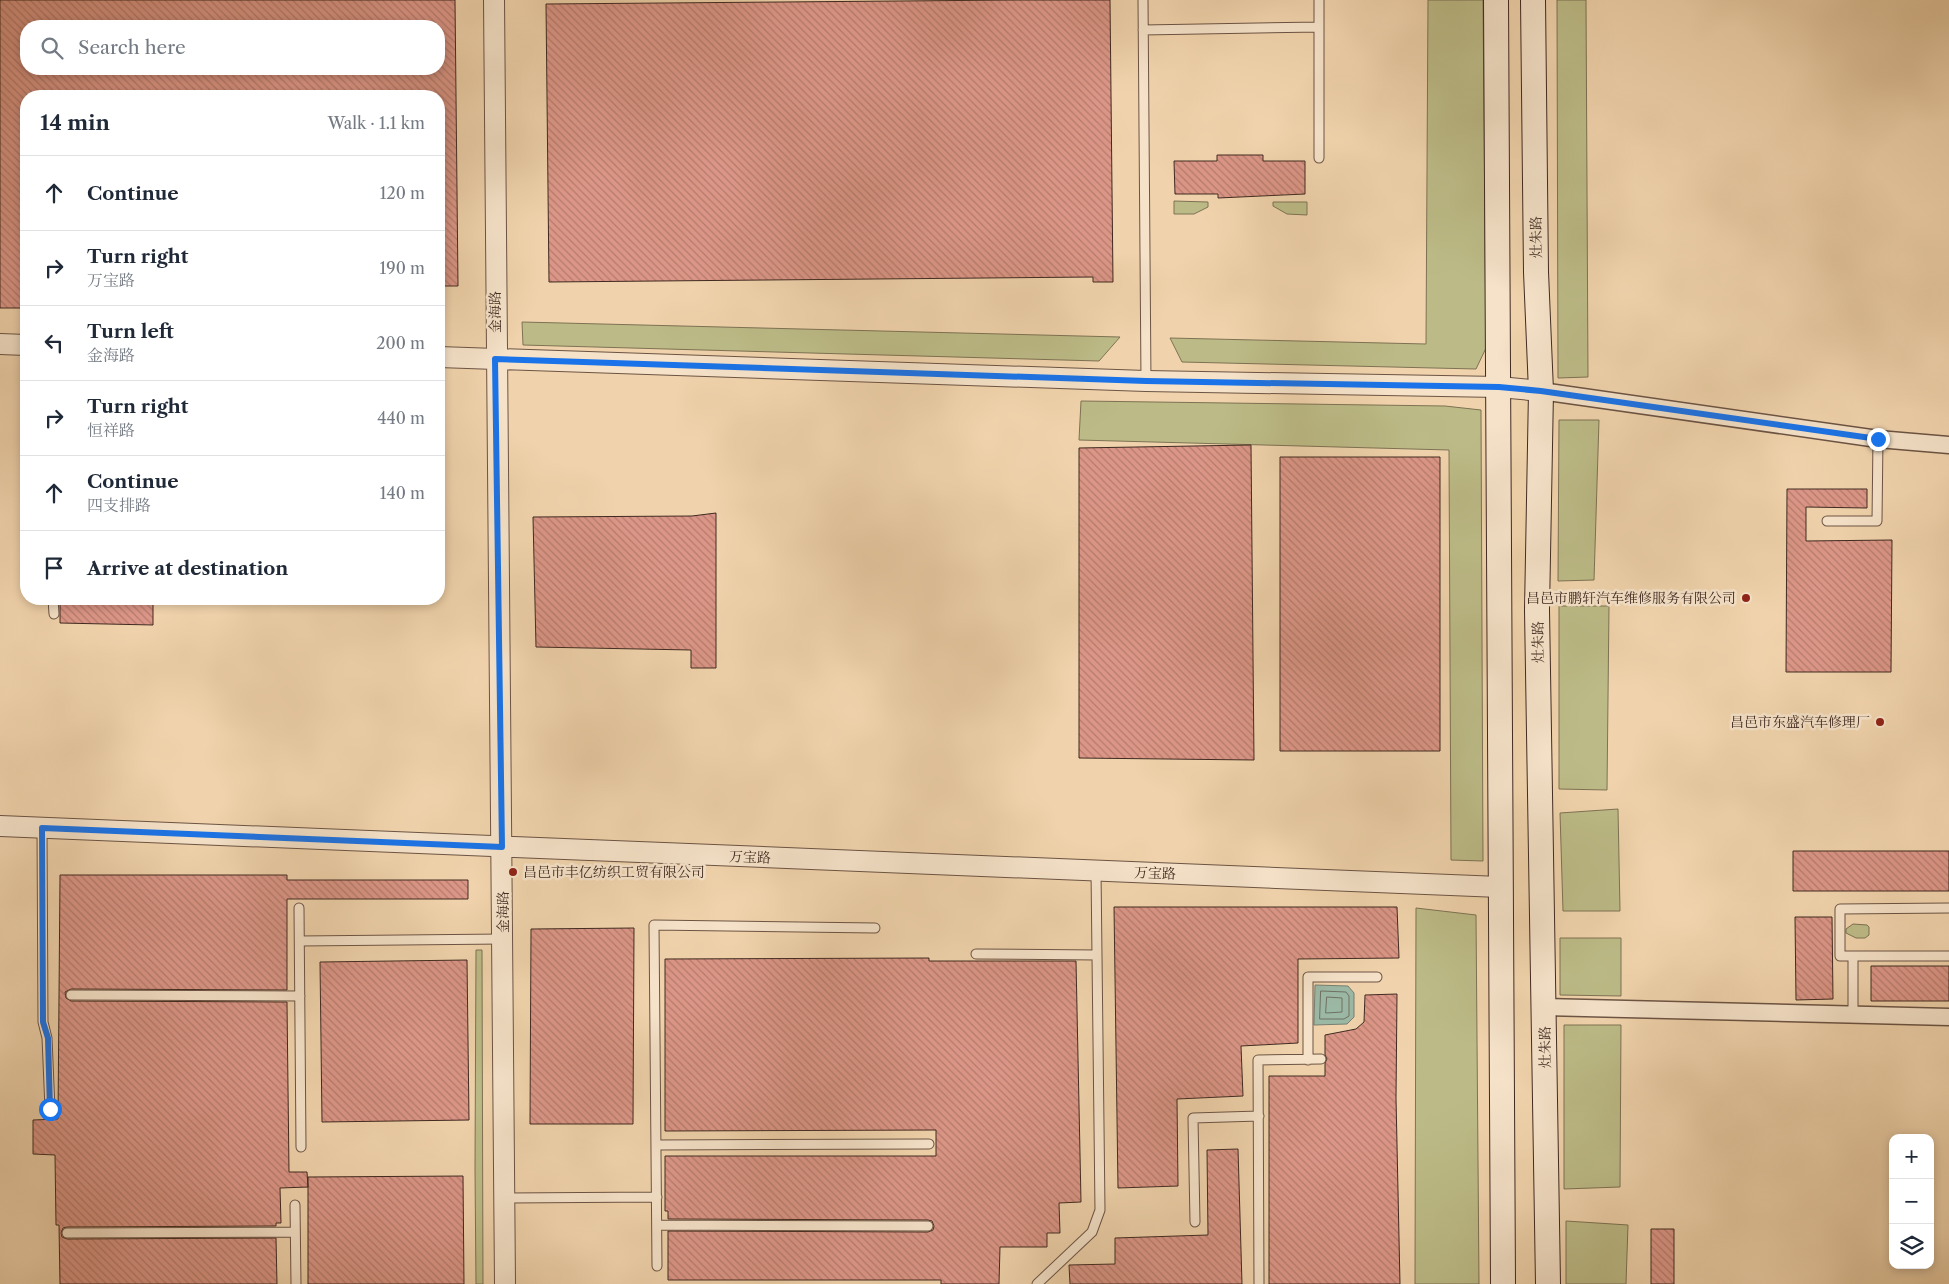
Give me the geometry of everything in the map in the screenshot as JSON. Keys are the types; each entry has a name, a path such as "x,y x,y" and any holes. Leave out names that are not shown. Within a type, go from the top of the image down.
{"main road":[{"path":"1496,0 1503,1284"},
{"name":"灶朱路","path":"1533,0 1536,272 1541,391 1537,610 1548,1284"}],"street":[{"name":"金海路","path":"494,0 495,359 503,939 505,1284"},
{"path":"0,344 20,345"},
{"path":"445,357 1146,381 1499,387 1541,391 1878,439 1949,445"},
{"name":"万宝路","path":"0,826 1500,887"},
{"path":"1544,1007 1949,1017"}],"lane":[{"path":"1143,0 1146,381"},
{"path":"1319,0 1319,158"},
{"path":"1143,30 1319,27"},
{"path":"1826,521 1877,521 1878,439"},
{"path":"53,605 54,614"},
{"path":"42,828 43,1022 48,1038 50,1109"},
{"path":"1037,1284 1092,1232 1100,1210 1096,871"},
{"path":"300,908 300,1147"},
{"path":"1949,908 1840,908 1840,956 1949,956"},
{"path":"657,1266 654,925 875,928"},
{"path":"300,941 503,939"},
{"path":"976,954 1097,955"},
{"path":"1853,956 1854,1015"},
{"path":"1308,1060 1308,977 1377,977"},
{"path":"71,995 300,996"},
{"path":"1259,1284 1258,1060 1321,1059"},
{"path":"1195,1222 1193,1118 1259,1116"},
{"path":"656,1145 928,1144"},
{"path":"505,1198 657,1197"},
{"path":"295,1205 296,1284"},
{"path":"657,1225 928,1226"},
{"path":"67,1233 295,1232"}],"shaded area":[{"path":"1428,0 1483,0 1486,348 1476,369 1182,362 1170,338 1426,344"},
{"path":"1557,0 1586,0 1588,377 1558,378"},
{"path":"1174,201 1208,202 1208,207 1194,214 1174,214"},
{"path":"1273,202 1307,202 1307,215 1287,214 1273,206"},
{"path":"522,322 1120,337 1099,361 523,345"},
{"path":"1081,401 1445,406 1481,410 1483,861 1451,860 1449,450 1079,440"},
{"path":"1559,420 1599,420 1594,580 1558,581"},
{"path":"1559,606 1609,606 1607,790 1559,789"},
{"path":"1618,809 1620,911 1563,911 1560,813"},
{"path":"1416,908 1476,915 1479,1284 1415,1284"},
{"path":"1853,924 1867,925 1869,927 1869,935 1865,938 1856,938 1846,933 1846,929"},
{"path":"1560,938 1621,938 1621,996 1560,995"},
{"path":"476,950 482,950 483,1284 476,1284"},
{"path":"1564,1025 1621,1025 1620,1187 1564,1189"},
{"path":"1566,1221 1628,1225 1626,1284 1566,1284"}],"water":[{"path":"1315,985 1348,986 1354,993 1354,1017 1347,1024 1314,1025"}],"building":[{"path":"0,0 455,0 458,286 445,286 445,90 20,90 20,308 0,308"},
{"path":"1110,0 1113,282 1093,282 1093,277 549,282 546,4"},
{"path":"1217,155 1263,155 1263,161 1305,161 1305,194 1218,198 1218,194 1175,194 1174,161 1217,161"},
{"path":"1251,445 1254,760 1079,758 1079,448"},
{"path":"1280,457 1440,457 1440,751 1280,751"},
{"path":"1787,489 1867,489 1867,508 1806,507 1806,541 1892,540 1891,672 1786,672"},
{"path":"716,513 716,668 691,668 691,650 536,647 533,517 692,516"},
{"path":"60,605 153,605 153,625 60,623"},
{"path":"1793,851 1949,851 1949,891 1793,891"},
{"path":"60,875 287,875 287,880 468,880 468,899 287,899 287,990 71,989 65,992 66,998 71,1001 287,1002 289,1172 307,1172 308,1187 280,1188 281,1223 276,1223 276,1226 67,1227 63,1228 61,1233 62,1237 67,1239 276,1238 277,1284 60,1284 59,1225 56,1225 55,1155 33,1154 33,1120 58,1119"},
{"path":"1114,907 1397,907 1399,958 1298,959 1298,1043 1241,1046 1243,1096 1177,1099 1178,1186 1118,1188"},
{"path":"1795,917 1832,917 1833,999 1796,1000"},
{"path":"634,928 633,1124 530,1124 531,929"},
{"path":"929,958 929,961 1076,961 1081,1202 1059,1203 1060,1233 1047,1233 1047,1247 1000,1247 999,1284 941,1284 941,1280 668,1280 668,1231 928,1232 933,1230 934,1226 932,1221 928,1220 668,1219 668,1211 665,1211 665,1156 936,1156 936,1130 665,1131 665,959"},
{"path":"467,960 469,1120 322,1122 320,962"},
{"path":"1871,966 1949,966 1949,1001 1871,1001"},
{"path":"1397,994 1396,1098 1400,1284 1269,1284 1269,1076 1325,1076 1325,1063 1327,1059 1325,1055 1325,1035 1356,1029 1364,1022 1365,995"},
{"path":"1238,1149 1242,1284 1070,1284 1069,1265 1115,1264 1115,1238 1208,1235 1207,1150"},
{"path":"463,1176 464,1284 308,1284 308,1177"},
{"path":"1651,1229 1674,1229 1674,1284 1651,1284"}],"place":[{"name":"昌邑市鹏轩汽车维修服务有限公司","path":"1746,598"},
{"name":"昌邑市东盛汽车修理厂","path":"1880,722"},
{"name":"昌邑市丰亿纺织工贸有限公司","path":"513,872"}],"route":[{"path":"50,1109 48,1038 43,1022 42,828 502,847 495,359 1146,381 1499,387 1541,391 1878,439"}]}
